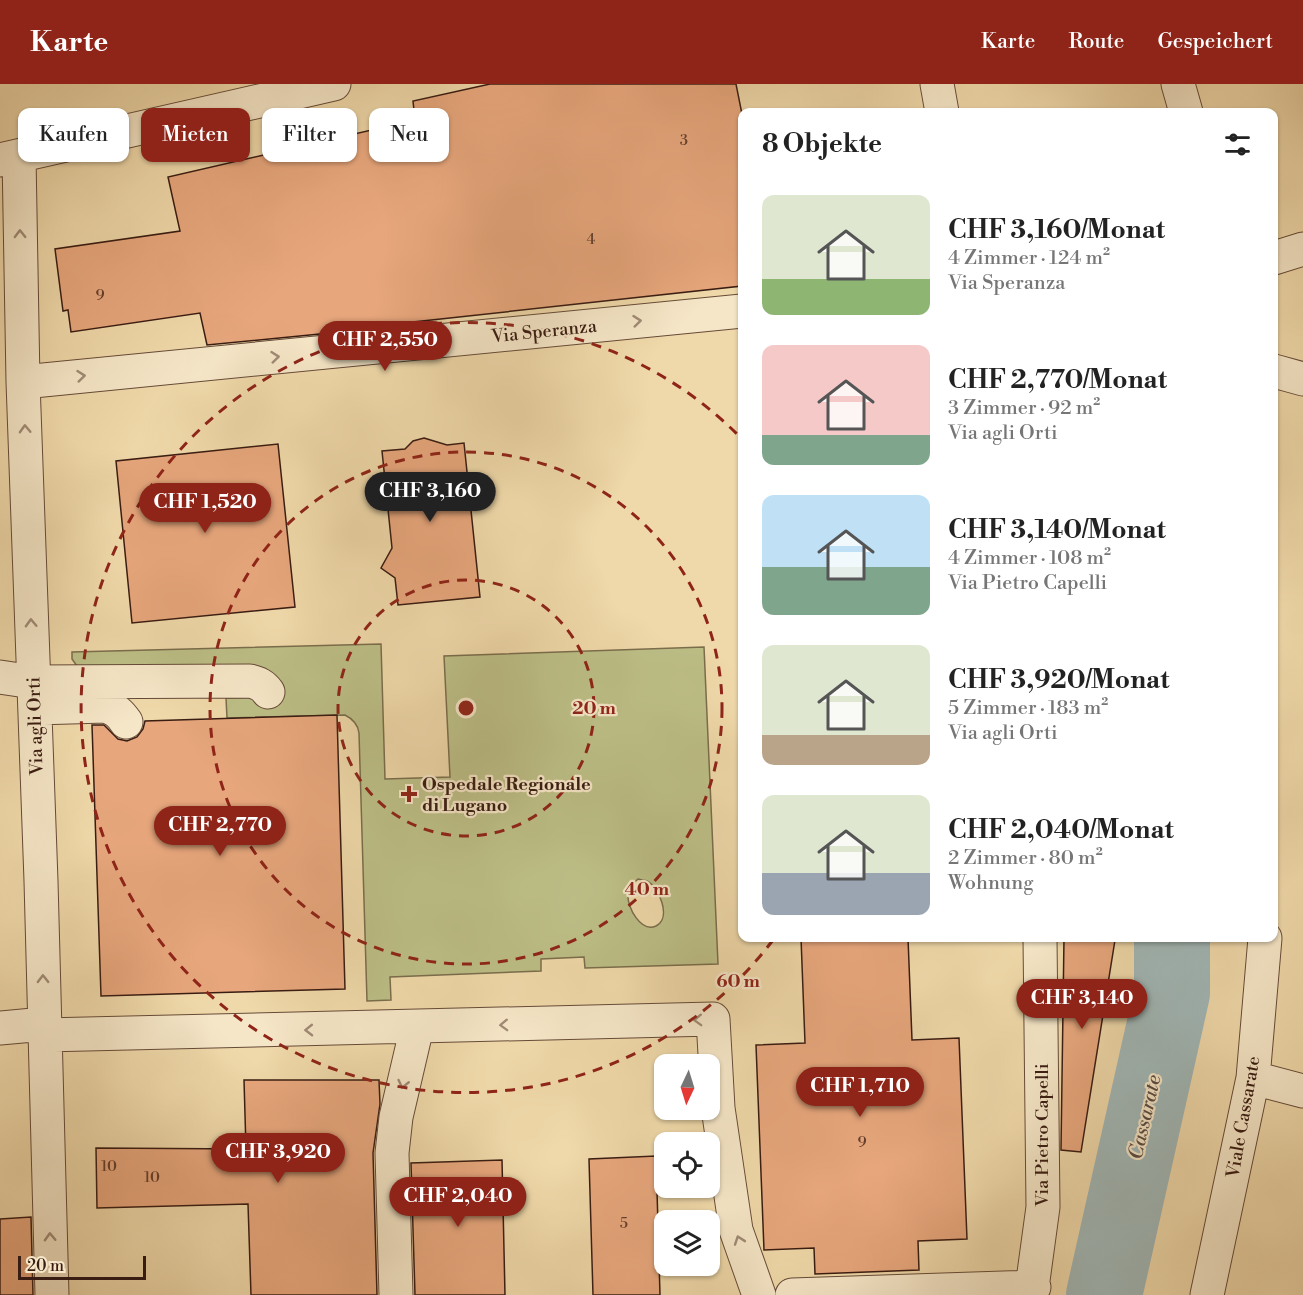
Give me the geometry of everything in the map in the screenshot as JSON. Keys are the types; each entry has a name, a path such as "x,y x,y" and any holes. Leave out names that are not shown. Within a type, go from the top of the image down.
{"street":[{"path":"9,158 334,84"},
{"path":"937,84 941,108"},
{"path":"1178,84 1185,108"},
{"name":"Via agli Orti","path":"9,158 23,382 41,881 52,1295"},
{"path":"1278,257 1303,249"},
{"name":"Via Speranza","path":"23,382 738,311"},
{"path":"1278,372 1303,380"},
{"path":"0,677 34,695 113,708 126,722"},
{"path":"34,695 250,681 259,683 268,692"},
{"name":"Via Pietro Capelli","path":"1033,1291 1043,1207 1040,942"},
{"name":"Viale Cassarate","path":"1207,1295 1253,1078 1265,942"},
{"path":"0,1028 44,1030 417,1027 713,1019 718,1108 736,1230 759,1295"},
{"path":"396,1295 392,1153 396,1117 417,1027"},
{"path":"1253,1078 1303,1091"},
{"path":"792,1295 1033,1291"}],"green space":[{"path":"381,644 385,779 450,777 444,656 704,647 718,964 585,968 584,957 541,959 541,971 390,977 391,1000 367,1001 359,733 355,722 345,715 227,718 226,698 260,697 77,666 72,659 72,652","holes":["638,879 651,884 656,889 662,903 663,916 661,922 656,926 645,926 632,912 628,895 629,890"]}],"building":[{"path":"490,84 736,84 741,108 738,108 738,286 413,322 411,325 207,345 200,313 71,332 68,310 63,311 55,249 180,231 168,177 233,162 250,162 250,158 262,155 262,162 357,162 357,133 369,131 369,162 449,162 449,108 414,108 413,101"},
{"path":"424,438 447,445 464,443 480,597 398,605 395,578 381,568 392,548 382,451 405,449 413,441"},
{"path":"278,444 295,607 132,623 116,461"},
{"path":"337,715 345,989 101,996 92,725 104,725 118,739 127,741 137,737 145,721"},
{"path":"801,942 908,942 912,1040 959,1038 967,1239 918,1241 919,1270 815,1274 814,1248 764,1250 756,1045 805,1043"},
{"path":"1064,942 1115,942 1081,1152 1061,1150"},
{"path":"244,1080 379,1080 380,1104 373,1153 377,1295 251,1295 248,1204 97,1208 96,1148 246,1149"},
{"path":"654,1156 654,1198 657,1198 658,1210 654,1210 654,1276 659,1276 660,1295 593,1295 589,1159"},
{"path":"502,1160 505,1295 415,1295 411,1163"},
{"path":"31,1217 33,1295 0,1295 0,1219"}],"waterway":[{"name":"Cassarate","path":"1104,1295 1172,993 1172,942"}],"place":[{"name":"Ospedale Regionale di Lugano","path":"409,794"}]}
